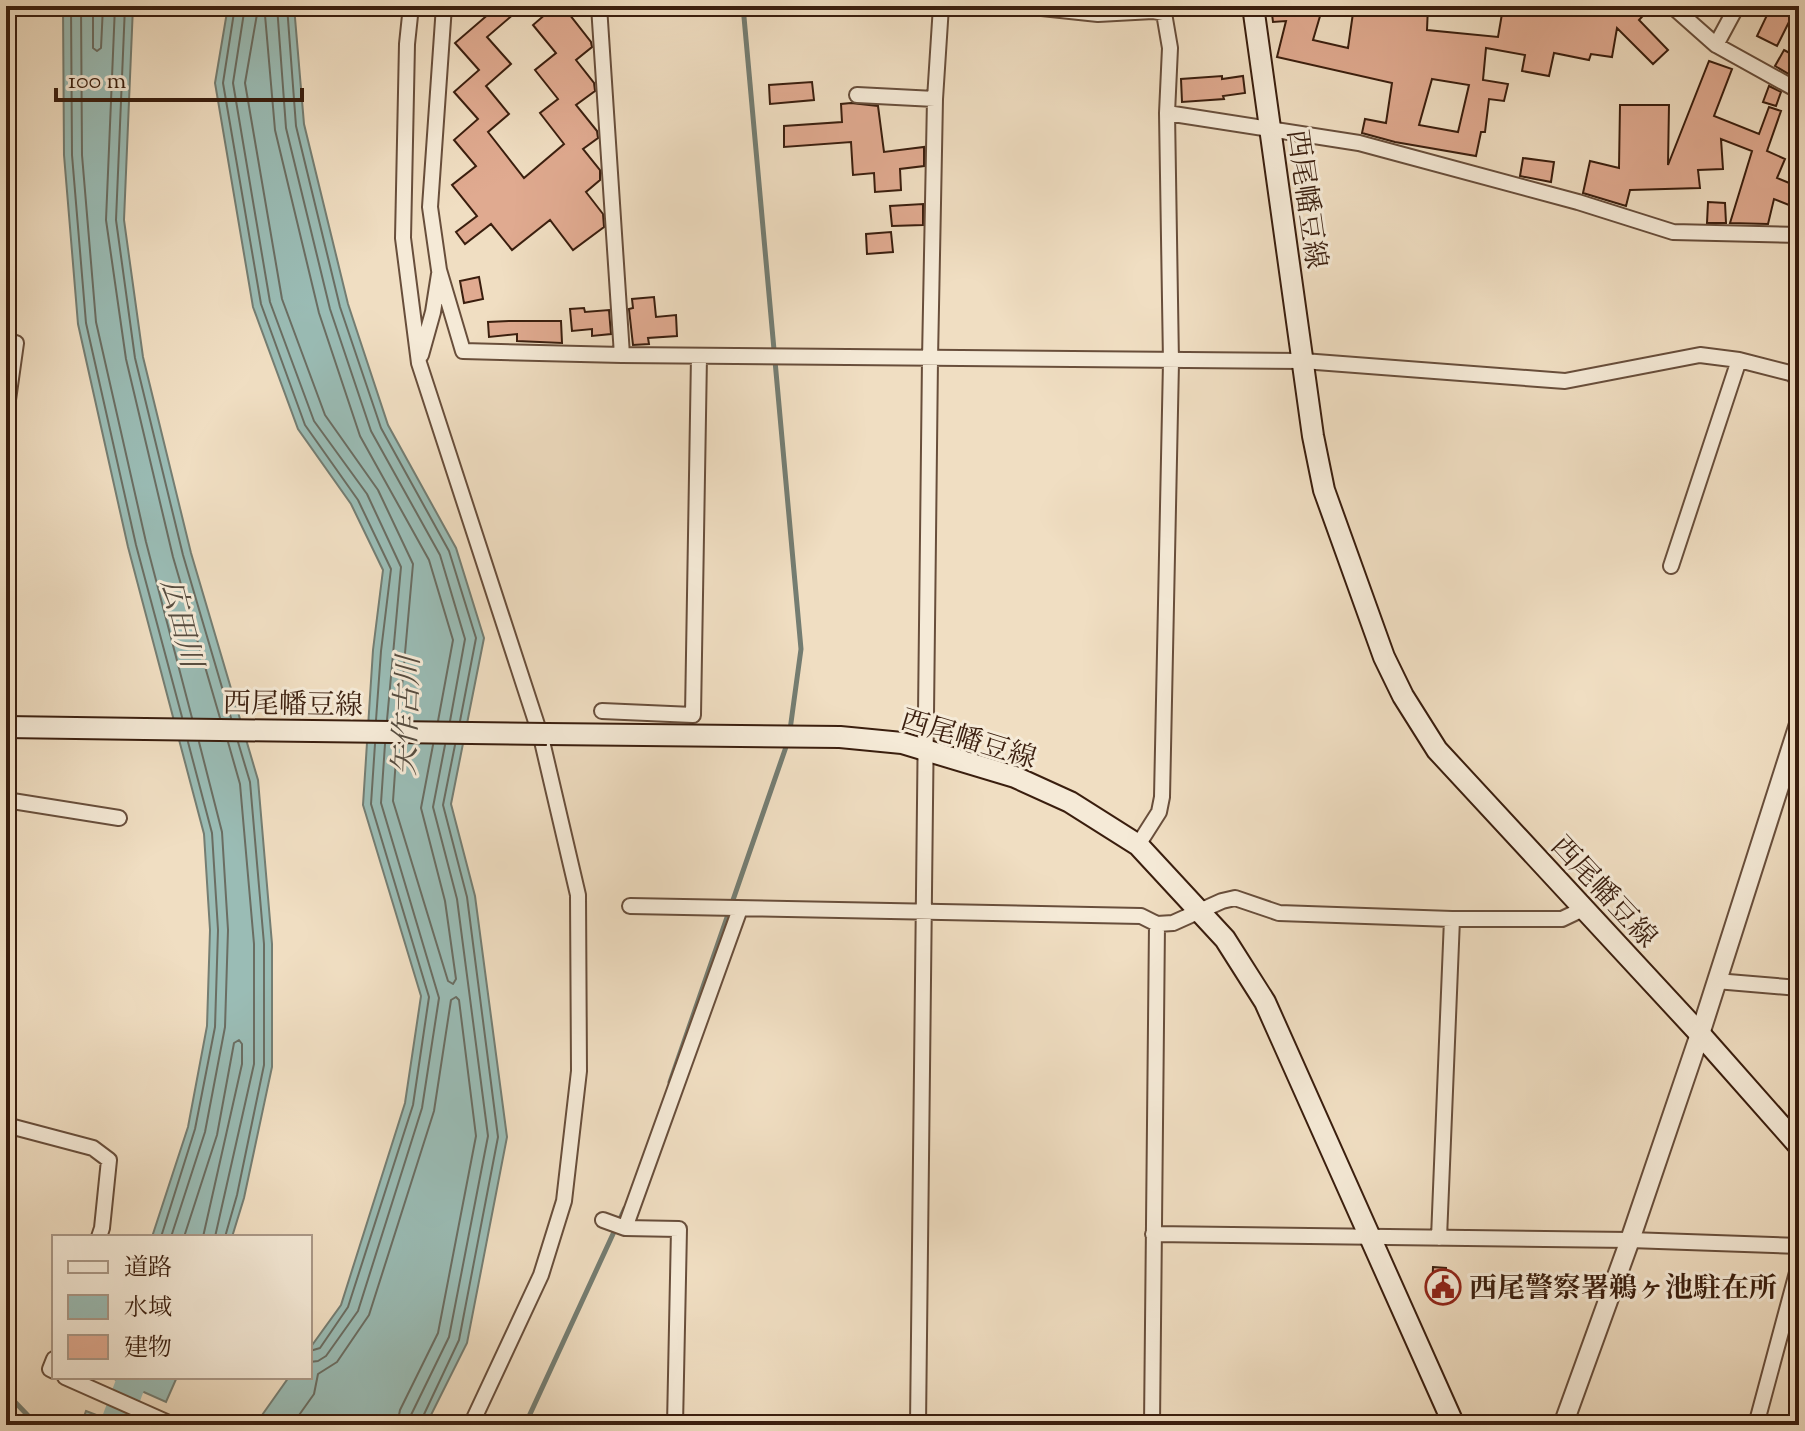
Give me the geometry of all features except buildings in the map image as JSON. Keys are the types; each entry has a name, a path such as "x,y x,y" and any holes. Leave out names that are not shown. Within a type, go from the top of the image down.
{"main road":[{"name":"西尾幡豆線","path":"1253,6 1313,436 1324,490 1384,657 1403,696 1437,750 1700,1034 1799,1146"},
{"name":"西尾幡豆線","path":"6,727 840,737 902,743 927,750 1015,777 1070,802 1138,845 1239,958 1265,1002 1454,1425"}],"street":[{"path":"411,6 407,44 403,238 419,363 541,737 578,895 579,1071 564,1201 541,1275 471,1425"},
{"path":"444,6 430,207 439,270 463,351 1171,362 1303,361 1565,381 1700,355 1739,360 1790,373 1799,379"},
{"path":"599,6 622,355"},
{"path":"918,1425 930,359 935,99 941,6"},
{"path":"1023,6 1098,14 1164,13 1170,48 1167,113 1171,362 1162,797 1159,812 1138,845"},
{"path":"1672,6 1716,45 1799,91"},
{"path":"1716,45 1737,6"},
{"path":"857,95 935,99"},
{"path":"1167,113 1359,143 1578,202 1673,232 1799,235"},
{"path":"419,363 433,312 439,270"},
{"path":"6,341 16,343 6,414"},
{"path":"602,711 693,715 699,356"},
{"path":"1671,566 1739,360"},
{"path":"1563,1425 1700,1034 1799,724"},
{"path":"6,800 119,818"},
{"path":"630,906 1141,916 1157,924 1173,923 1235,898 1272,912 1452,919 1562,919 1583,909"},
{"path":"625,1228 740,909"},
{"path":"1439,1238 1452,919"},
{"path":"1152,1425 1157,924"},
{"path":"1716,981 1799,988"},
{"path":"6,1125 93,1148 109,1160 100,1235"},
{"path":"603,1220 625,1228 679,1229 675,1425"},
{"path":"1153,1234 1630,1240 1799,1246"},
{"path":"1756,1425 1799,1265"},
{"path":"69,1379 173,1425"}],"water":[{"path":"63,6 133,6 124,220 143,357 191,553 258,780 272,944 272,1067 244,1198 233,1235 153,1235 188,1127 207,1026 210,930 204,834 128,547 78,324 64,155"},
{"name":"矢作古川","path":"228,6 294,6 304,124 348,304 388,425 456,548 484,638 451,804 475,896 507,1137 467,1343 426,1425 255,1425 288,1379 312,1379 312,1345 341,1305 405,1103 421,996 363,805 373,650 383,570 351,504 298,429 253,307 215,83"},
{"path":"114,1379 176,1379 166,1402"},
{"path":"86,1411 122,1425 81,1425"}],"waterway":[{"path":"743,6 801,649 790,730"},
{"path":"670,1082 787,744"},
{"path":"525,1425 625,1208"},
{"name":"広田川","path":"115,1425 132,1379"},
{"path":"6,1385 14,1401 37,1425"}],"place":[{"name":"西尾警察署鵜ヶ池駐在所","path":"1443,1287"}]}
